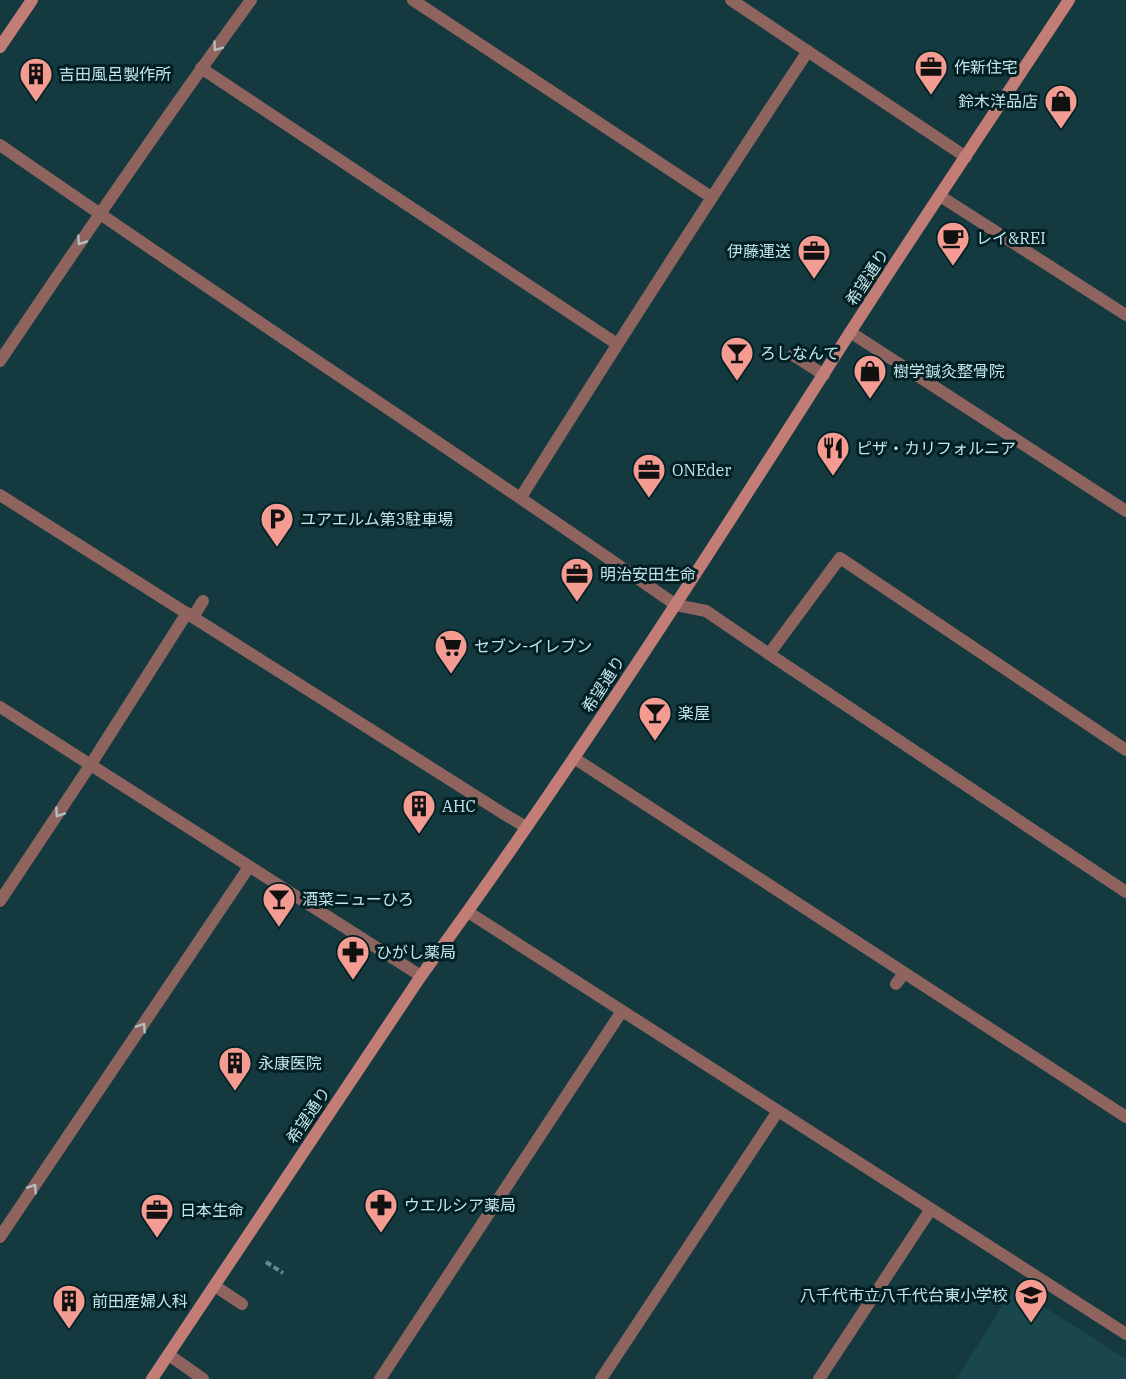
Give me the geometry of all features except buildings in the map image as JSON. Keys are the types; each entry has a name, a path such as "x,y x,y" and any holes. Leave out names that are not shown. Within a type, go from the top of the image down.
{"street":[{"path":"0,47 32,0"},
{"path":"413,0 711,197"},
{"path":"731,0 966,157"},
{"name":"希望通り","path":"152,1379 421,976 574,758 1068,0"},
{"path":"0,361 99,214 248,1"},
{"path":"521,497 616,344 808,51"},
{"path":"201,68 616,344"},
{"path":"0,145 676,604 706,610 1126,892"},
{"path":"940,196 1126,315"},
{"path":"850,332 1126,512"},
{"path":"793,355 824,375"},
{"path":"0,495 526,827"},
{"path":"769,654 840,558 1126,750"},
{"path":"0,901 190,615 203,601"},
{"path":"0,706 421,976"},
{"path":"574,758 1126,1117"},
{"path":"0,1237 249,867"},
{"path":"468,912 1126,1334"},
{"path":"896,984 904,973"},
{"path":"380,1379 622,1011"},
{"path":"601,1379 778,1111"},
{"path":"819,1379 930,1209"},
{"path":"215,1286 242,1304"},
{"path":"169,1355 203,1379"}],"path":[{"path":"266,1262 283,1273"}],"shaded area":[{"name":"八千代市立八千代台東小学校","path":"1014,1288 1126,1359 1126,1379 956,1379"}],"place":[{"name":"作新住宅","path":"931,96"},
{"name":"吉田風呂製作所","path":"36,103"},
{"name":"鈴木洋品店","path":"1061,130"},
{"name":"レイ&REI","path":"953,267"},
{"name":"伊藤運送","path":"814,280"},
{"name":"ろしなんて","path":"737,382"},
{"name":"樹学鍼灸整骨院","path":"870,400"},
{"name":"ピザ・カリフォルニア","path":"833,477"},
{"name":"ONEder","path":"649,499"},
{"name":"ユアエルム第3駐車場","path":"277,548"},
{"name":"明治安田生命","path":"577,603"},
{"name":"セブン-イレブン","path":"451,675"},
{"name":"楽屋","path":"655,742"},
{"name":"AHC","path":"419,835"},
{"name":"酒菜ニューひろ","path":"279,928"},
{"name":"ひがし薬局","path":"353,981"},
{"name":"永康医院","path":"235,1092"},
{"name":"ウエルシア薬局","path":"381,1234"},
{"name":"日本生命","path":"157,1239"},
{"name":"八千代市立八千代台東小学校","path":"1031,1324"},
{"name":"前田産婦人科","path":"69,1330"}]}
